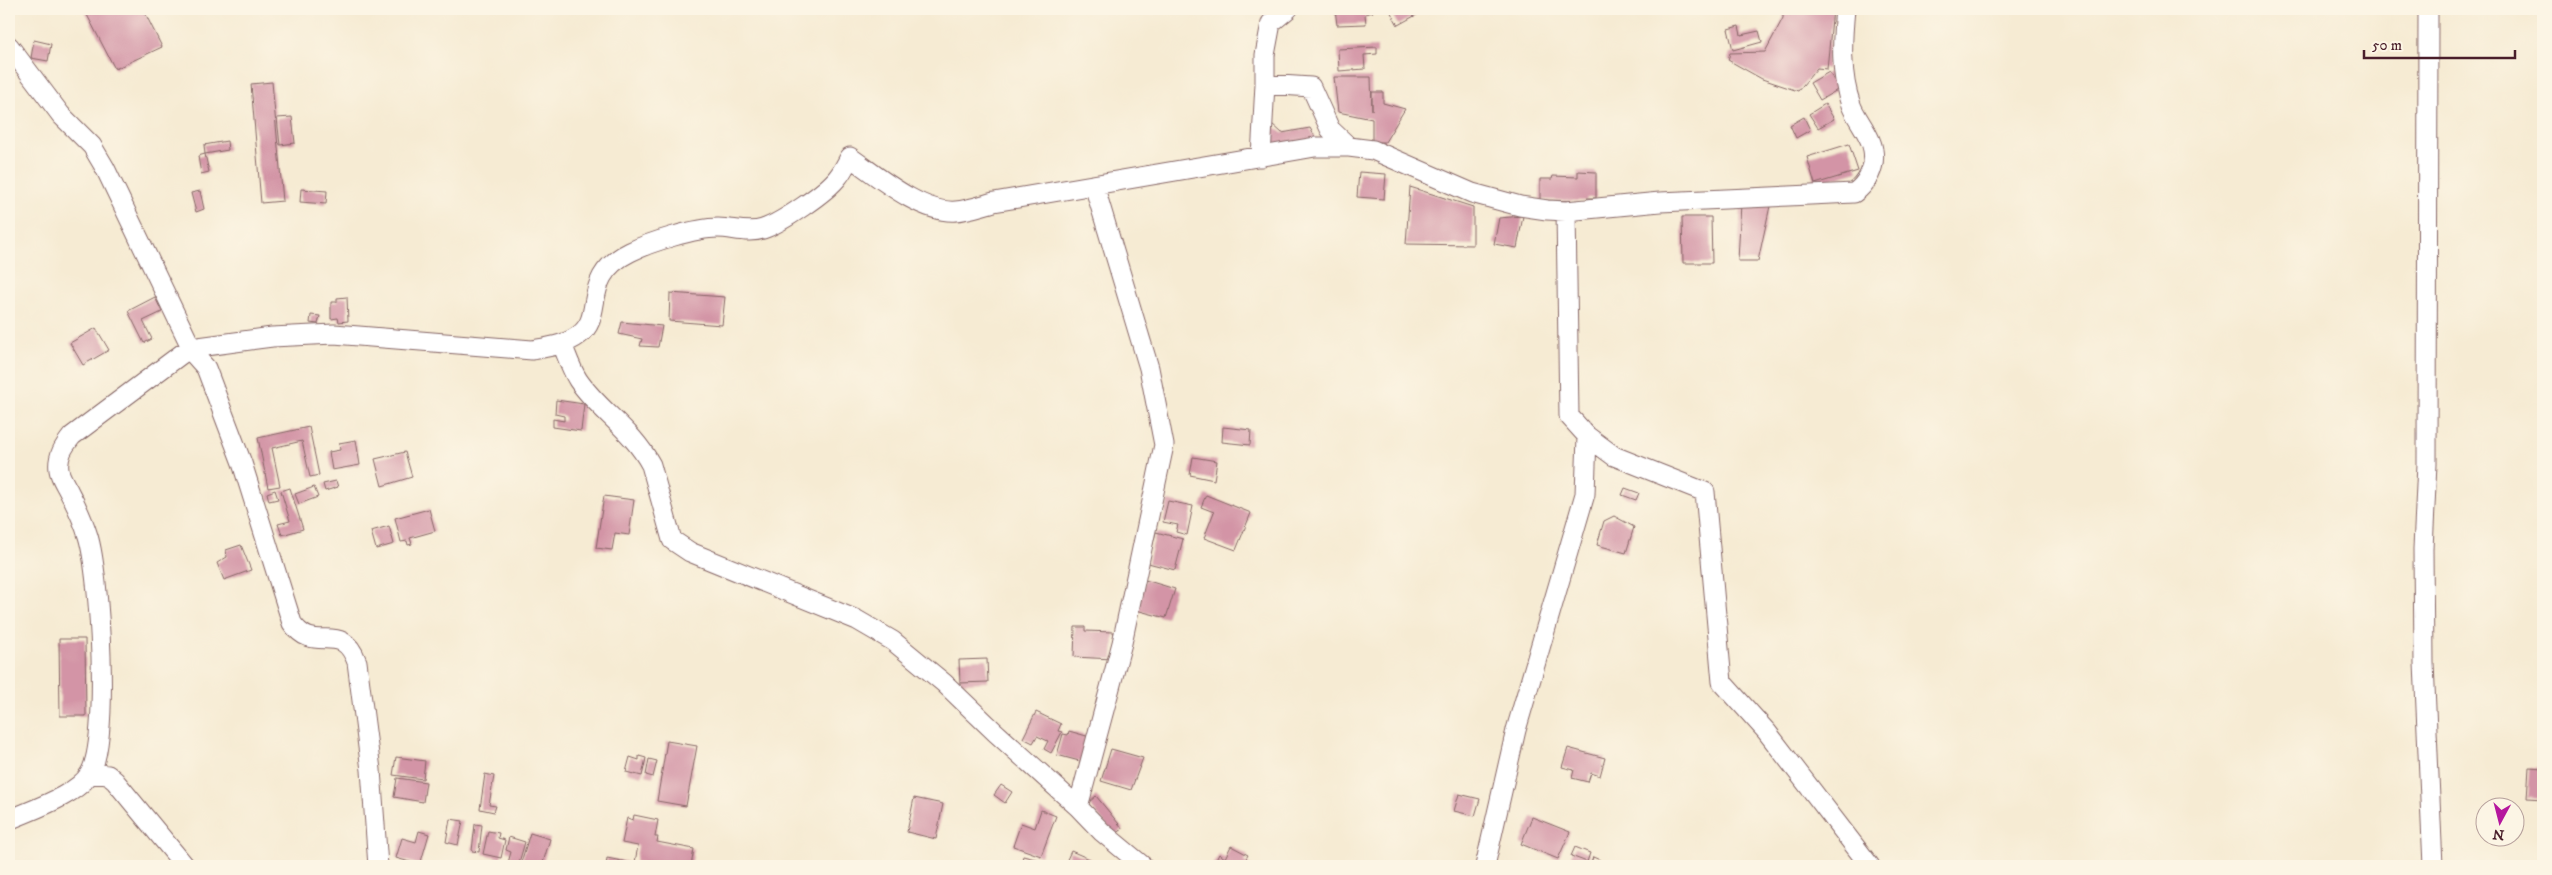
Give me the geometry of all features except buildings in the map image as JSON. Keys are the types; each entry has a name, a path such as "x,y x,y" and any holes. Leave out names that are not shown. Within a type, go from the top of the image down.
{"street":[{"path":"1261,157 1265,55 1271,23 1288,9"},
{"path":"9,820 73,790 90,774 98,741 101,692 95,569 88,536 59,471 60,454 72,436 190,349 272,337 334,334 532,350 562,344 580,334 591,317 597,285 607,267 630,251 697,230 720,228 741,232 763,229 811,201 837,179 850,157 912,198 945,211 956,211 994,202 1315,148 1349,147 1373,150 1472,193 1520,206 1566,211 1660,202 1854,194 1865,185 1870,173 1873,150 1851,104 1842,48 1845,9"},
{"path":"2428,9 2427,464 2423,549 2424,662 2433,866"},
{"path":"9,46 61,115 92,146 105,168 190,349 206,368 242,463 292,623 299,632 307,637 342,641 349,644 354,653 357,662 371,770 378,866"},
{"path":"1265,84 1311,88 1330,129 1349,147"},
{"path":"1078,807 1122,643 1164,445 1149,368 1094,185"},
{"path":"1566,211 1569,416 1587,436 1614,456 1705,492 1722,682 1767,732 1870,866"},
{"path":"562,344 577,379 636,441 646,456 651,465 672,540 690,552 857,620 893,641 928,669 1078,807 1102,832 1142,866"},
{"path":"1484,866 1516,730 1585,494 1587,436"},
{"path":"90,774 108,775 115,781 185,866"}]}
